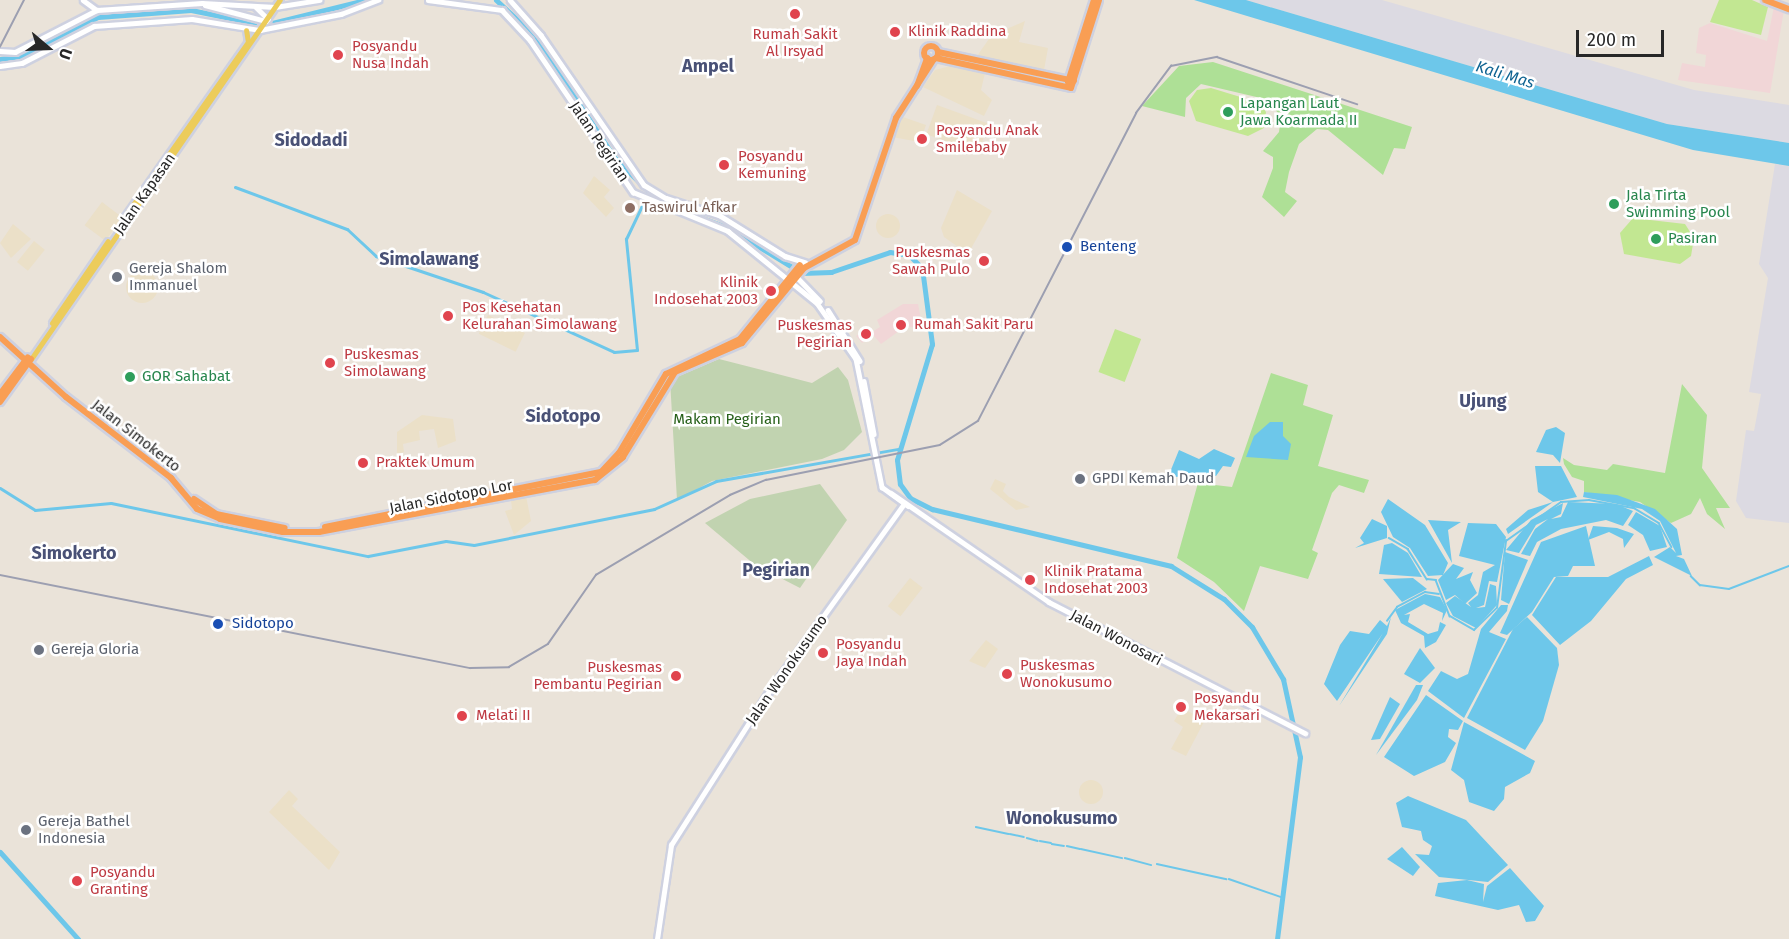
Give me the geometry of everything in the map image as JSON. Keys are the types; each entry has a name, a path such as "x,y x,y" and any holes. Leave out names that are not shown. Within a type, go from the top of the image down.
{"highway":[{"path":"1070,83 1094,0"},
{"path":"1070,83 1099,0"},
{"path":"1766,0 1789,9"},
{"path":"795,274 805,262 852,237 892,116 918,85 934,57"},
{"path":"934,57 1070,83"},
{"path":"795,274 855,240 896,118 934,57"},
{"name":"Jalan Sidotopo Lor","path":"303,531 377,524 605,473 625,448 666,374 740,339 795,274"},
{"path":"0,332 29,359"},
{"path":"0,337 29,359"},
{"path":"0,402 29,359"},
{"path":"0,394 29,359"},
{"name":"Jalan Simokerto","path":"29,359 37,370 171,478 205,514 303,531"},
{"name":"Jalan Simokerto","path":"29,359 173,475 203,507 303,531"},
{"path":"22,372 37,370"}],"main road":[{"name":"Jalan Kapasan","path":"29,359 280,0"},
{"path":"0,51 6,53 82,16 93,14 191,6 202,3 256,8 275,7 319,0"},
{"path":"0,66 22,63 94,26 191,17 246,30 264,24 341,14 378,0"},
{"name":"Jalan Pegirian","path":"428,0 484,2 516,22 609,161 645,200 728,231 795,274 851,349 867,402 881,480"},
{"path":"510,0 541,35 645,185 666,198 720,215 785,256 805,262"},
{"path":"84,1 93,14 94,26"},
{"path":"82,16 84,1"},
{"path":"202,3 235,17 264,24"},
{"path":"191,6 191,17"},
{"path":"256,8 264,24"},
{"name":"Jalan Kapasan","path":"29,359 248,42 246,30"},
{"name":"Jalan Wonosari","path":"881,480 906,505 1049,602 1303,732"},
{"name":"Jalan Wonokusumo","path":"657,939 667,856 718,773 906,505"}],"shaded area":[{"path":"1246,0 1382,0 1694,90 1789,105 1789,143 1667,124"},
{"path":"1774,7 1784,10 1770,93 1678,80 1682,63 1705,67 1706,55 1696,53 1699,28 1710,23 1767,41"},
{"path":"1025,21 1019,42 1048,48 1044,70 977,56 991,36"},
{"path":"950,66 985,73 981,90 992,100 984,116 923,87 935,70"},
{"path":"937,105 989,124 978,153 926,134"},
{"path":"900,116 926,125 920,142 892,137"},
{"path":"1775,164 1789,166 1789,523 1746,518 1736,501 1746,430 1754,431 1761,394 1749,392 1768,278 1759,264"},
{"path":"594,176 610,190 604,197 614,208 606,217 583,193"},
{"path":"957,190 992,211 968,254 944,237 941,228"},
{"path":"102,202 123,218 105,241 85,225"},
{"path":"888,214 893,215 899,221 899,231 893,237 888,238 883,237 877,231 876,226 877,221 883,215"},
{"path":"13,224 31,239 11,258 0,243"},
{"path":"34,241 45,250 28,271 17,262"},
{"path":"142,271 153,276 158,287 153,298 142,303 131,298 126,287 131,276"},
{"name":"Rumah Sakit Paru","path":"903,304 918,304 923,329 906,326 881,344 873,335 862,343 856,336 869,327 872,332 880,327 877,320"},
{"path":"488,315 525,333 516,352 479,334"},
{"path":"422,415 453,419 456,441 438,448 434,429 419,431 420,440 403,444 404,452 397,454 397,432"},
{"path":"995,479 1006,484 1003,491 1009,497 1030,507 1016,510 990,489"},
{"path":"526,496 531,521 514,535 505,511 512,509 511,500"},
{"path":"910,578 923,588 900,616 888,606"},
{"path":"986,640 998,649 985,668 969,661"},
{"path":"1182,708 1205,720 1186,756 1171,749 1183,727 1174,721"},
{"path":"1091,780 1100,783 1103,792 1100,801 1091,804 1082,801 1079,792 1082,783"},
{"path":"289,790 298,799 292,806 340,852 329,870 269,812"}],"green space":[{"path":"1719,0 1752,0 1768,7 1761,35 1710,22"},
{"path":"1213,62 1412,127 1405,149 1394,148 1383,175 1328,130 1317,129 1299,144 1285,192 1297,201 1284,217 1262,197 1273,168 1273,157 1263,151 1279,132 1281,116 1265,99 1201,84 1186,98 1185,117 1142,106 1179,66"},
{"name":"Lapangan Laut Jawa Koarmada II","path":"1211,88 1260,103 1266,112 1264,128 1248,136 1196,121 1189,101 1197,90"},
{"name":"Pasiran","path":"1633,218 1685,224 1694,238 1691,256 1680,264 1624,254 1620,233"},
{"path":"1115,329 1141,339 1125,382 1099,372"},
{"name":"Makam Pegirian","path":"719,359 812,383 838,367 848,380 862,432 844,450 822,459 712,481 677,500 670,380"},
{"path":"1271,373 1308,385 1303,405 1333,415 1318,466 1369,480 1364,493 1339,485 1332,493 1312,550 1318,553 1308,579 1260,566 1244,611 1214,582 1177,558 1198,483 1232,487"},
{"path":"1682,384 1707,415 1702,468 1730,508 1716,508 1725,529 1707,514 1700,498 1691,514 1671,523 1640,502 1584,492 1584,481 1572,477 1564,464 1563,458 1574,465 1607,470 1613,464 1665,473"},
{"path":"820,484 847,520 800,588 755,565 705,523 750,499"}],"water":[{"path":"1194,0 1246,0 1667,124 1789,143 1789,166 1693,150"},
{"path":"1270,422 1283,422 1283,436 1291,444 1288,460 1246,457 1254,436"},
{"path":"1556,427 1565,433 1560,463 1553,455 1536,452 1546,430"},
{"path":"1214,449 1235,458 1231,467 1223,466 1216,476 1168,477 1179,450 1199,459"},
{"path":"1535,466 1561,466 1577,497 1553,502 1538,492"},
{"path":"1584,492 1617,495 1655,509 1677,529 1682,555 1676,556 1684,559 1692,576 1654,557 1670,547 1676,553 1660,521 1642,509 1583,497"},
{"path":"1388,499 1425,525 1448,563 1443,575 1428,576 1410,548 1393,537 1381,512"},
{"path":"1553,502 1508,534 1506,529 1528,510"},
{"path":"1568,502 1616,504 1633,511 1623,526 1606,520 1561,529 1537,542 1530,556 1521,554 1535,529 1548,519 1536,525 1519,553 1506,550 1531,520 1563,503 1561,514 1551,519 1561,517"},
{"path":"1636,512 1660,526 1667,547 1650,551 1643,535 1628,525"},
{"path":"1372,519 1387,526 1387,538 1355,548 1364,543 1360,538"},
{"path":"1428,520 1461,522 1448,530 1452,563"},
{"path":"1468,523 1496,524 1506,537 1497,582 1489,581 1484,605 1476,608 1485,607 1490,584 1496,586 1497,605 1476,628 1453,616 1446,603 1455,596 1471,607 1468,603 1478,595 1483,572 1495,565 1459,556"},
{"path":"1586,526 1595,566 1573,566 1568,576 1554,577 1532,612 1507,635 1500,633 1541,542"},
{"path":"1593,526 1617,528 1634,534 1624,548 1623,539 1609,532 1588,540"},
{"path":"1392,543 1408,553 1422,577 1379,574 1384,545"},
{"path":"1505,552 1528,560 1509,604 1501,600"},
{"path":"1649,556 1653,565 1626,579 1591,621 1560,645 1532,615 1556,577 1608,577"},
{"path":"1453,564 1464,568 1456,579 1473,572 1470,580 1477,593 1465,604 1455,595 1446,600 1438,580"},
{"path":"1413,578 1427,589 1402,602 1383,579"},
{"path":"1425,594 1440,597 1447,610 1442,621 1443,613 1424,604 1404,615 1410,614 1408,622 1428,634 1438,631 1440,622 1446,625 1436,642 1425,648 1424,636 1401,623 1395,610"},
{"path":"1501,605 1508,605 1507,611 1489,632 1506,639 1464,718 1428,691 1441,671 1457,679 1468,674 1481,629"},
{"path":"1391,617 1387,634 1339,706 1383,633 1337,701 1324,684 1340,645 1350,631 1369,634 1380,620 1387,626"},
{"path":"1527,617 1557,648 1559,665 1543,721 1525,750 1467,718 1513,629"},
{"path":"1420,648 1435,668 1420,683 1404,674"},
{"path":"1416,685 1423,685 1417,700 1376,755"},
{"path":"1426,695 1463,721 1458,730 1449,729 1448,737 1456,743 1445,762 1414,776 1384,757"},
{"path":"1390,697 1400,704 1380,739 1371,740"},
{"path":"1464,722 1535,761 1530,773 1505,787 1504,799 1494,811 1469,802 1464,780 1451,770"},
{"path":"1408,796 1466,820 1508,865 1488,882 1439,877 1415,854 1429,855 1432,846 1423,840 1421,831 1402,827 1396,803"},
{"path":"1402,847 1420,867 1413,876 1387,859"},
{"path":"1510,868 1544,906 1535,921 1526,922 1519,905 1498,910 1435,896 1438,883 1467,880 1484,884 1483,902 1487,886"}],"waterway":[{"path":"0,59 21,56 98,17 191,10 264,25 365,0"},
{"path":"496,0 534,35 614,157 657,200"},
{"path":"235,187 347,229 376,256 483,292 614,352 637,350 626,239 647,195"},
{"path":"668,205 729,228"},
{"path":"735,232 802,273 831,272 890,252 909,255 922,268 932,344 897,460 900,484 910,498 932,509 1171,566 1224,599 1252,627 1283,679 1300,757 1277,939"},
{"path":"0,488 35,510 111,503 368,556 446,541 474,545 654,509 716,481 898,449"},
{"path":"1389,538 1408,549 1427,579 1436,580 1450,616 1474,630 1497,608 1506,541 1561,502 1589,500 1634,508 1659,523 1672,547"},
{"path":"1691,576 1700,585 1729,589 1789,566"},
{"path":"1387,621 1397,607 1425,592 1439,594"},
{"path":"976,827 1008,834"},
{"path":"1010,834 1024,837"},
{"path":"1027,838 1038,841"},
{"path":"1040,841 1051,843"},
{"path":"1052,844 1064,846"},
{"path":"1067,846 1080,849"},
{"path":"1081,849 1122,858"},
{"path":"0,852 78,939"},
{"path":"1125,858 1151,865"},
{"path":"1157,864 1226,879"},
{"path":"1229,879 1284,898"}],"railway":[{"path":"0,47 24,0"},
{"path":"0,575 470,668 509,667 548,644 596,575 730,495 766,480 940,445 978,421 1136,113 1171,66 1217,57 1357,104"}],"place":[{"name":"Rumah Sakit Al Irsyad","path":"795,14"},
{"name":"Klinik Raddina","path":"895,32"},
{"name":"Posyandu Nusa Indah","path":"338,55"},
{"name":"Lapangan Laut Jawa Koarmada II","path":"1228,112"},
{"name":"Posyandu Anak Smilebaby","path":"922,139"},
{"name":"Posyandu Kemuning","path":"724,165"},
{"name":"Jala Tirta Swimming Pool","path":"1614,204"},
{"name":"Taswirul Afkar","path":"630,208"},
{"name":"Pasiran","path":"1656,239"},
{"name":"Benteng","path":"1067,247"},
{"name":"Puskesmas Sawah Pulo","path":"984,261"},
{"name":"Gereja Shalom Immanuel","path":"117,277"},
{"name":"Klinik Indosehat 2003","path":"771,291"},
{"name":"Pos Kesehatan Kelurahan Simolawang","path":"448,316"},
{"name":"Rumah Sakit Paru","path":"901,325"},
{"name":"Puskesmas Pegirian","path":"866,334"},
{"name":"Puskesmas Simolawang","path":"330,363"},
{"name":"GOR Sahabat","path":"130,377"},
{"name":"Praktek Umum","path":"363,463"},
{"name":"GPDI Kemah Daud","path":"1080,479"},
{"name":"Klinik Pratama Indosehat 2003","path":"1030,580"},
{"name":"Sidotopo","path":"218,624"},
{"name":"Gereja Gloria","path":"39,650"},
{"name":"Posyandu Jaya Indah","path":"823,653"},
{"name":"Puskesmas Wonokusumo","path":"1007,674"},
{"name":"Puskesmas Pembantu Pegirian","path":"676,676"},
{"name":"Posyandu Mekarsari","path":"1181,707"},
{"name":"Melati II","path":"462,716"},
{"name":"Gereja Bathel Indonesia","path":"26,830"},
{"name":"Posyandu Granting","path":"77,881"}],"district":[{"name":"Ampel","path":"708,66"},
{"name":"Sidodadi","path":"311,140"},
{"name":"Simolawang","path":"429,259"},
{"name":"Ujung","path":"1483,401"},
{"name":"Sidotopo","path":"563,416"},
{"name":"Simokerto","path":"74,553"},
{"name":"Pegirian","path":"776,570"},
{"name":"Wonokusumo","path":"1062,818"}],"water label":[{"name":"Kali Mas","path":"1505,75"}]}
